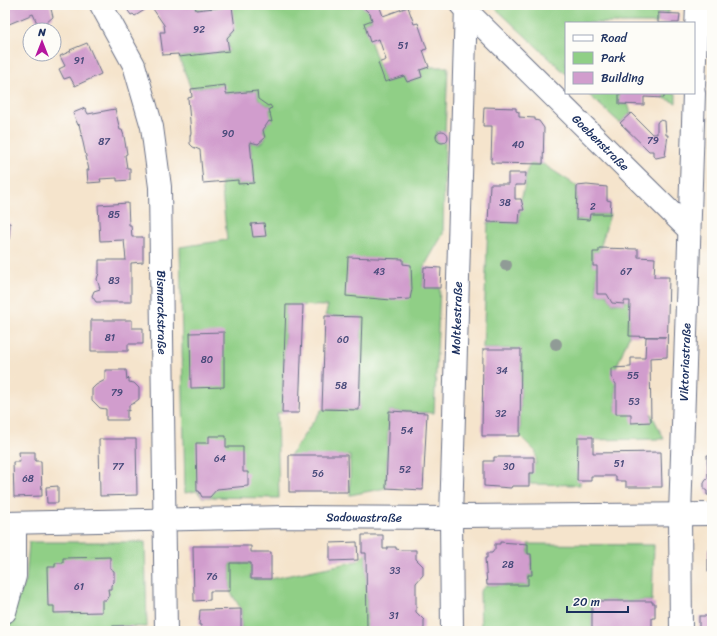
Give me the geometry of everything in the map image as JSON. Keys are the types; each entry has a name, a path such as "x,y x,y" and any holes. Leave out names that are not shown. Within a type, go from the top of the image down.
{"street":[{"name":"Bismarckstraße","path":"101,5 134,65 152,127 157,154 160,210 166,631"},
{"path":"695,58 697,5"},
{"name":"Goebenstraße","path":"464,7 689,230"},
{"name":"Moltkestraße","path":"452,631 450,518 464,7"},
{"name":"Viktoriastraße","path":"681,631 680,515 694,94"},
{"name":"Sadowastraße","path":"5,612 15,576 10,523 164,519 450,518 462,516 712,514"}],"green space":[{"path":"195,5 361,5 370,14 372,20 364,23 385,82 404,76 407,82 422,77 420,70 429,67 448,67 445,132 436,132 436,141 445,142 443,234 424,267 423,287 440,288 434,413 389,411 386,488 350,495 350,456 289,457 322,409 359,410 362,317 325,316 328,306 286,305 282,413 277,413 279,498 202,497 197,491 185,493 180,247 227,240 221,182 238,180 238,184 254,183 250,142 258,144 264,141 266,135 263,130 269,121 272,121 270,118 270,105 268,106 258,99 257,91 226,94 224,85 191,89 179,57 229,51 227,38 235,29 196,10"},
{"path":"492,5 669,5 669,13 658,13 657,22 565,22 565,73"},
{"path":"588,94 619,94 619,104 628,104 631,113 620,123"},
{"path":"664,94 676,94 676,103 664,98"},
{"path":"530,164 543,164 577,186 576,219 589,220 590,214 610,214 599,252 593,252 593,265 597,266 597,294 607,294 612,303 624,304 624,301 630,301 629,336 616,368 616,413 651,413 664,439 580,440 580,485 530,484 530,464 536,464 536,452 520,436 521,349 483,349 488,222 519,223 521,199 525,185 526,173"},
{"path":"29,542 145,542 147,627 114,626 113,631 9,631 12,610 26,581"},
{"path":"528,544 654,545 652,601 592,601 592,631 481,631 480,591 487,585 528,585 528,575 532,575 531,554 528,554"},
{"path":"366,553 367,631 241,631 241,609 230,591 230,563 251,563 251,579 271,579 358,561"}],"building":[{"path":"5,5 50,5 53,17 47,22 37,22 33,14 9,24 5,29"},
{"path":"124,5 195,5 196,10 232,6 235,29 227,38 229,51 179,57 178,54 163,55 160,32 165,32 164,25 151,6 135,16 133,14 131,15"},
{"path":"361,5 379,5 383,16 408,7 414,24 418,23 427,49 423,50 429,67 420,70 422,77 407,82 404,76 385,82 378,63 386,60 379,39 370,42 364,23 372,20 370,14"},
{"path":"658,13 680,14 679,22 658,22"},
{"path":"87,43 101,74 75,86 70,77 64,79 59,69 65,66 62,60 62,55 71,51 70,50"},
{"path":"225,85 226,94 257,91 258,99 268,106 270,105 272,108 269,109 272,122 269,121 263,130 265,138 258,144 250,142 254,183 238,184 238,180 203,183 200,150 190,144 191,133 188,98 192,97 191,89"},
{"path":"619,94 664,94 664,98 644,97 644,105 619,104"},
{"path":"484,107 516,108 516,111 519,112 519,117 535,118 535,120 539,121 544,128 543,164 491,163 492,126 483,126"},
{"path":"85,108 88,114 115,109 120,130 122,130 124,136 127,154 125,155 127,168 130,168 130,180 117,181 117,178 100,179 101,182 88,183 87,170 89,170 79,124 78,125 73,113"},
{"path":"631,113 652,134 657,134 657,123 659,120 665,121 666,135 668,135 665,156 656,158 653,156 653,151 649,151 620,123"},
{"path":"440,131 444,131 448,137 444,143 440,143 436,139 436,135"},
{"path":"508,173 526,173 525,185 515,185 515,199 521,199 524,210 520,210 519,223 488,222 490,184 508,184"},
{"path":"587,185 607,187 607,200 611,201 610,214 590,214 589,220 576,219 577,186"},
{"path":"128,203 129,225 131,225 132,237 143,237 143,262 131,263 131,302 96,302 92,296 94,291 100,289 97,279 99,273 99,260 126,260 124,240 100,241 98,205"},
{"path":"5,223 10,223 9,239 5,239"},
{"path":"264,223 266,236 253,237 251,224"},
{"path":"599,248 638,249 638,257 655,258 654,277 669,277 667,357 650,358 651,422 631,423 631,414 616,414 616,384 611,377 611,368 631,367 631,358 645,358 646,337 666,337 629,336 630,301 624,301 624,304 612,303 607,294 597,294 597,266 593,266 593,252 599,252"},
{"path":"348,257 403,259 403,264 411,265 412,289 410,299 391,300 346,296"},
{"path":"424,267 441,268 440,288 423,288"},
{"path":"286,305 303,305 299,413 282,413"},
{"path":"325,316 362,317 359,410 322,409"},
{"path":"91,320 132,320 132,328 143,328 143,344 128,344 128,351 91,351"},
{"path":"224,332 224,387 191,388 190,333"},
{"path":"483,349 521,349 520,436 482,436"},
{"path":"105,370 126,370 127,380 129,378 129,382 134,383 139,388 139,399 129,405 129,411 127,410 127,420 106,420 106,409 100,408 92,400 92,389 105,380"},
{"path":"389,411 427,413 423,490 386,488"},
{"path":"209,436 226,436 226,447 243,447 243,472 248,472 248,486 217,489 210,497 202,497 199,491 197,491 196,443 209,443"},
{"path":"578,437 593,437 593,453 661,452 662,487 626,487 626,481 616,481 616,476 591,476 591,481 577,481"},
{"path":"99,439 136,439 137,495 100,496"},
{"path":"19,452 35,452 35,461 41,461 42,496 14,497 13,462 20,462"},
{"path":"289,455 347,455 348,492 289,492"},
{"path":"707,455 712,455 712,495 707,495 707,491 704,489 704,483 708,477"},
{"path":"494,457 534,457 534,473 529,473 529,486 512,486 511,488 484,486 484,461 494,461"},
{"path":"58,486 58,503 47,503 46,487"},
{"path":"362,535 383,535 383,549 387,549 387,547 396,547 396,549 402,550 416,550 416,559 423,566 423,575 416,583 416,612 424,620 424,628 421,631 367,631 366,553 362,553"},
{"path":"357,542 358,560 330,561 330,543"},
{"path":"500,542 528,544 528,554 531,554 532,575 528,575 528,585 487,585 485,558 487,558 487,553 492,553 495,549 495,544 500,544"},
{"path":"193,546 251,546 251,552 271,552 271,579 251,579 251,563 230,563 230,591 210,591 210,600 194,601"},
{"path":"708,550 712,550 712,571 708,571"},
{"path":"110,557 110,568 114,571 114,582 111,585 111,589 108,589 109,595 106,600 102,600 102,612 54,613 54,606 48,606 47,567 55,567 55,563 63,563 63,558"},
{"path":"592,601 652,601 652,603 655,603 655,618 652,618 652,631 592,631"},
{"path":"241,609 241,631 201,631 201,625 199,625 200,610"},
{"path":"699,616 712,616 712,631 699,631"},
{"path":"113,626 132,626 132,631 113,631"}]}
